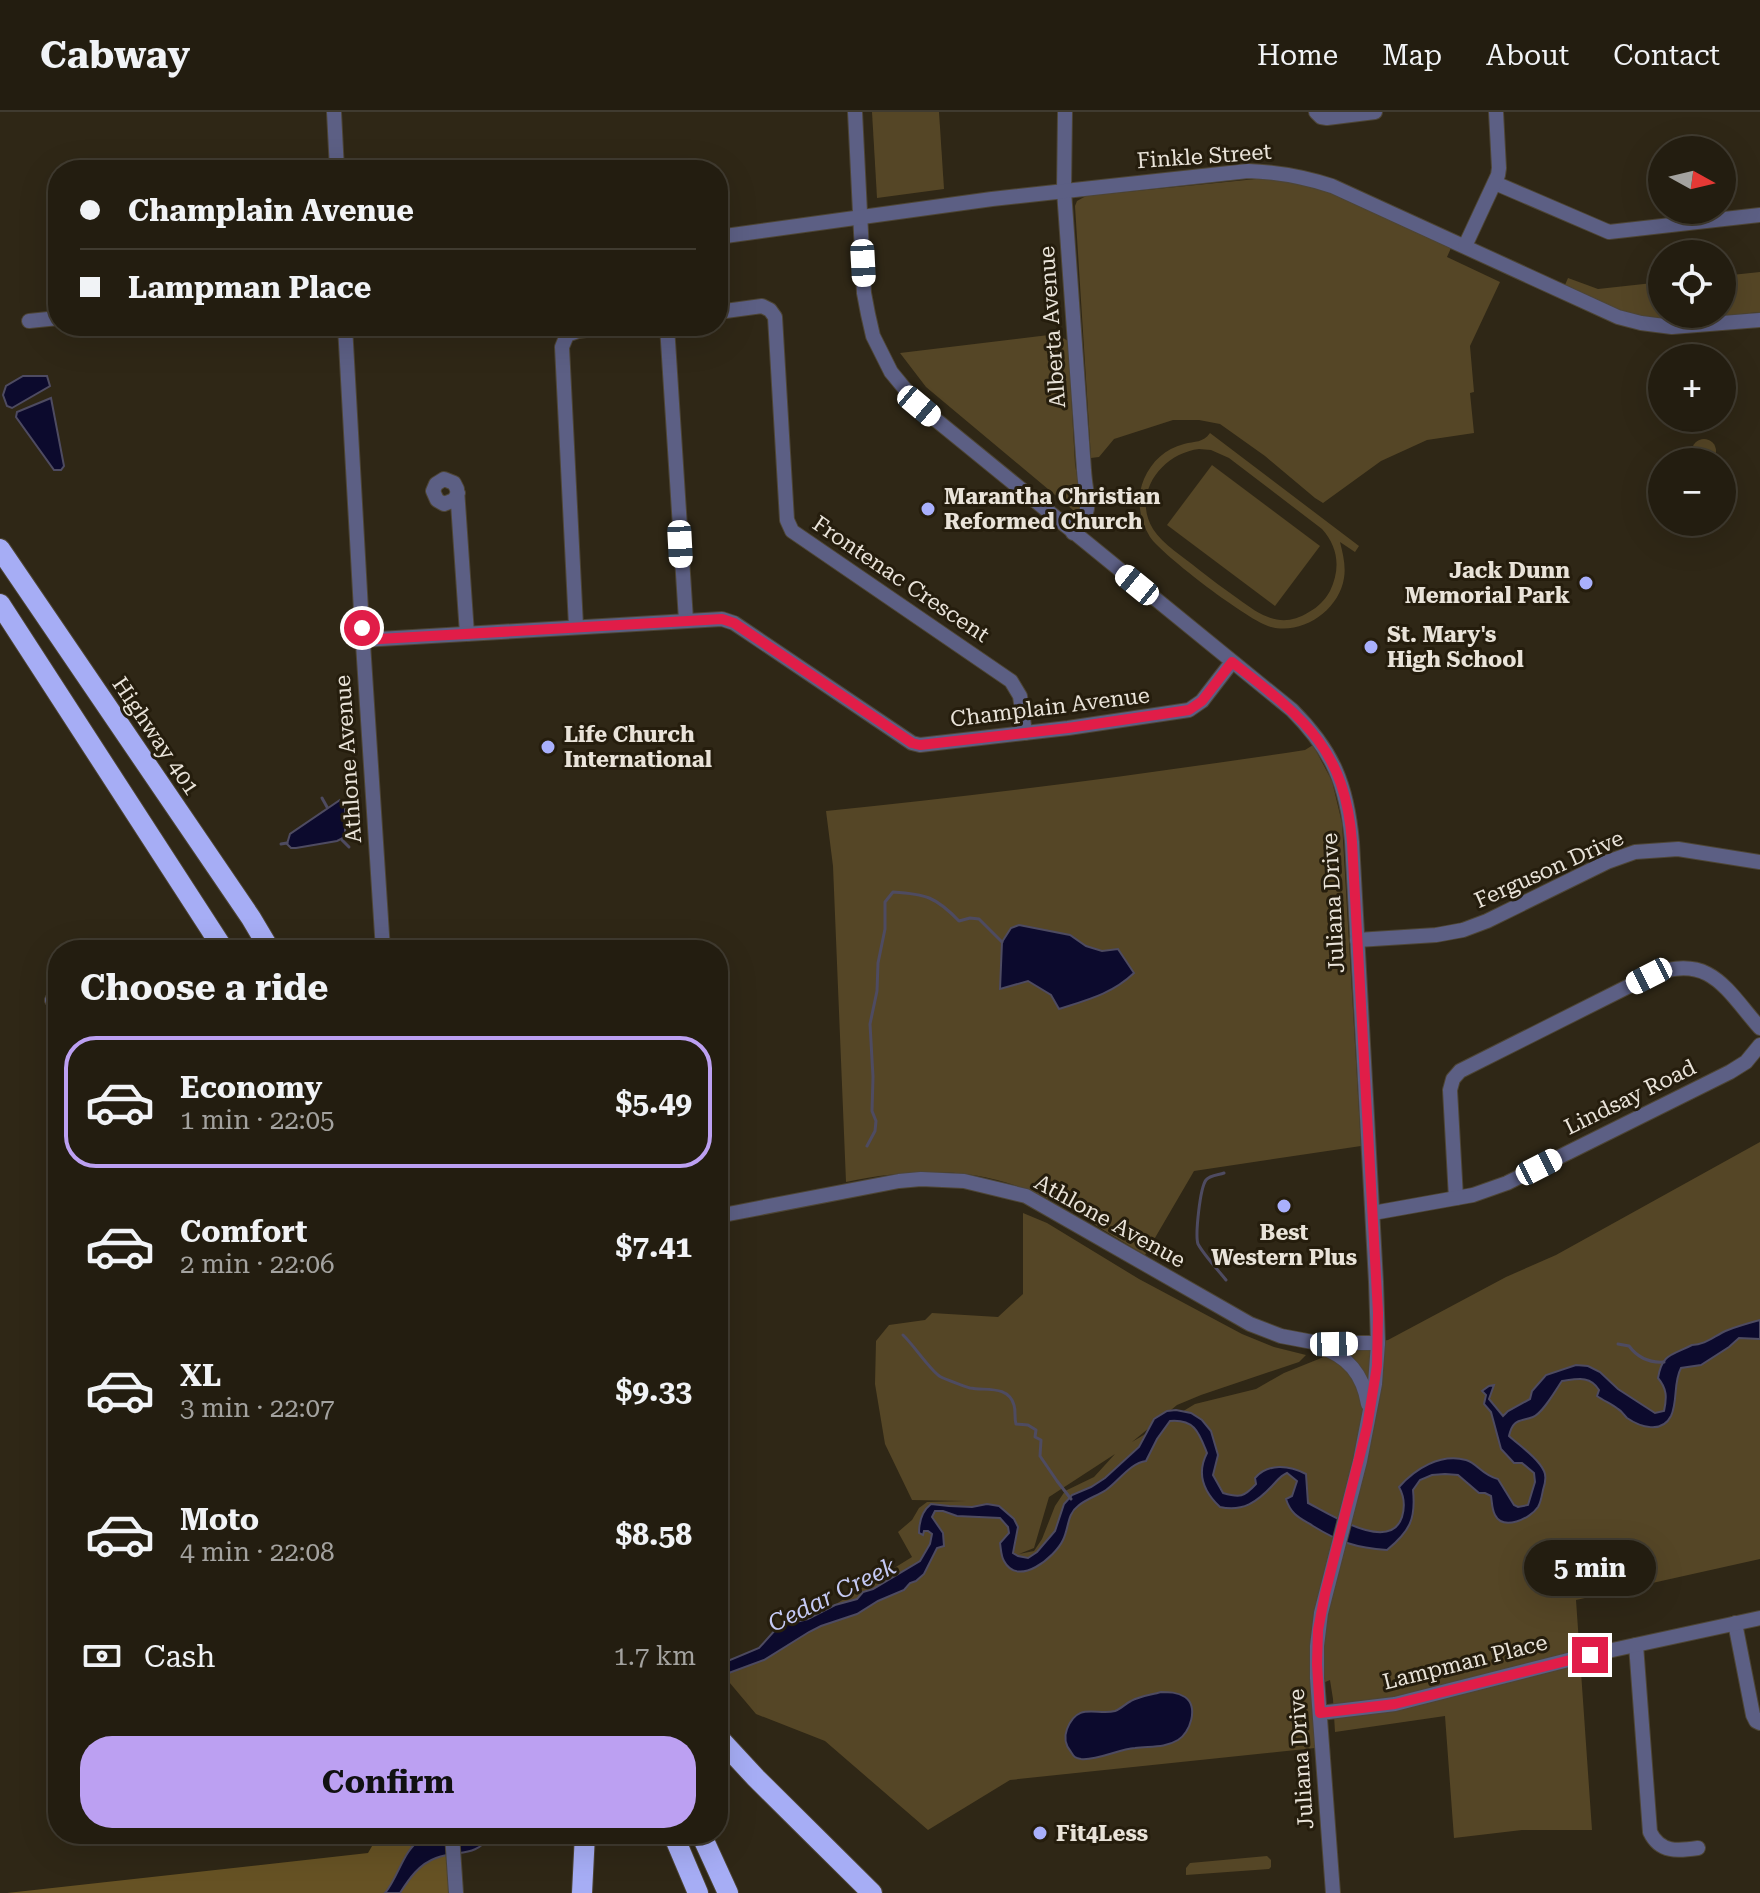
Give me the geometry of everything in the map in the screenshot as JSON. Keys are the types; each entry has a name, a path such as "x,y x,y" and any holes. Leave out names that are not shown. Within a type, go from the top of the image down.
{"highway":[{"name":"Highway 401","path":"0,549 264,940"},
{"path":"0,604 218,940"},
{"path":"728,1748 872,1893"},
{"path":"582,1893 584,1844"},
{"path":"677,1844 698,1893"},
{"path":"706,1844 728,1893"}],"street":[{"path":"334,112 336,160"},
{"name":"Juliana Drive","path":"855,112 864,293 873,336 891,372 919,406 1308,726 1335,767 1345,795 1350,826 1357,940 1378,1343 1367,1427 1318,1630 1317,1664 1333,1893"},
{"name":"Alberta Avenue","path":"1065,112 1064,191 1089,505 1083,521 1073,533"},
{"path":"1316,112 1327,118 1375,112"},
{"path":"1465,246 1499,168 1496,112"},
{"name":"Finkle Street","path":"728,236 992,199 1248,171 1283,173 1332,186 1618,317 1682,327 1760,320"},
{"path":"1495,183 1609,232 1760,215"},
{"name":"Frontenac Crescent","path":"728,311 762,306 775,317 787,520 792,531 1011,681 1020,696 1025,733"},
{"path":"29,321 48,319"},
{"name":"Athlone Avenue","path":"346,336 382,940"},
{"path":"567,336 562,347 576,626"},
{"path":"668,336 686,620"},
{"path":"458,493 467,634"},
{"name":"Champlain Avenue","path":"362,640 722,619 734,623 912,743 920,745 1189,710 1202,701 1232,662"},
{"name":"Ferguson Drive","path":"1357,940 1435,936 1465,930 1607,862 1635,852 1678,849 1760,862"},
{"path":"1456,1198 1450,1090 1454,1077 1464,1069 1670,968 1692,968 1709,974 1760,1028"},
{"name":"Lindsay Road","path":"1373,1213 1456,1198 1507,1183 1730,1072 1746,1062 1760,1045"},
{"name":"Athlone Avenue","path":"728,1214 899,1181 943,1179 975,1183 1026,1196 1257,1327 1296,1340 1334,1344 1378,1343"},
{"path":"1296,1340 1333,1351 1353,1368 1366,1393 1367,1427"},
{"name":"Lampman Place","path":"1320,1713 1395,1704 1580,1657 1760,1618"},
{"path":"1735,1623 1754,1716 1760,1723"},
{"path":"1636,1645 1650,1832 1657,1843 1668,1849 1698,1848"},
{"path":"453,1844 456,1893"}],"shaded area":[{"path":"872,112 939,112 944,189 877,198"},
{"path":"1266,178 1300,182 1327,191 1451,248 1447,257 1500,282 1470,346 1474,433 1427,440 1381,461 1323,503 1220,424 1173,420 1114,439 1099,457 1091,458 1077,201 1086,196"},
{"path":"1760,272 1760,312 1736,314 1736,275"},
{"path":"1568,278 1598,289 1648,284 1648,317 1611,306 1565,285"},
{"path":"1057,334 1068,341 1075,464 1082,508 1079,515 926,387 900,353"},
{"path":"23,376 47,376 50,386 12,408 7,406 3,395 6,386"},
{"path":"51,398 64,466 61,470 54,470 16,417 17,412"},
{"path":"1210,433 1359,546 1355,552 1340,542 1345,569 1341,590 1318,618 1283,629 1260,622 1207,587 1150,537 1143,523 1139,501 1147,473 1155,461 1171,449","holes":["1211,450 1229,458 1322,529 1332,543 1336,574 1328,594 1312,610 1289,620 1263,615 1174,550 1153,529 1146,502 1154,477 1174,458 1186,452"]},
{"path":"1704,439 1715,448 1693,448"},
{"path":"1212,465 1320,546 1275,606 1167,525"},
{"path":"1313,745 1332,781 1342,823 1361,1146 1194,1171 1145,1255 1052,1200 990,1178 920,1172 846,1182 833,866 826,811 1126,776 1305,750"},
{"path":"340,800 345,806 345,837 296,848 287,844 290,834"},
{"path":"1019,925 1070,935 1086,946 1102,951 1118,949 1134,973 1108,991 1059,1009 1051,995 1028,981 1000,989 1002,942 1011,928"},
{"path":"1760,1142 1760,1559 1576,1600 1592,1830 1522,1830 1454,1838 1445,1716 1335,1732 1330,1680 1311,1688 1315,1748 1010,1780 928,1830 825,1741 756,1714 728,1681 728,1673 912,1557 898,1532 912,1520 919,1508 927,1502 966,1501 912,1500 885,1444 875,1384 876,1341 889,1325 925,1320 932,1313 998,1317 1023,1294 1023,1213 1047,1223 1139,1279 1242,1334 1306,1355 1299,1362 1177,1405 1132,1442 1195,1404 1256,1389 1284,1373 1351,1346 1388,1340 1506,1277 1556,1255","holes":["1115,1454 1094,1477 1065,1491 1034,1551 1019,1554 1034,1548 1049,1497"]},
{"path":"1760,1320 1760,1339 1739,1338 1701,1365 1681,1368 1671,1416 1657,1427 1644,1426 1627,1418 1597,1396 1599,1390 1592,1382 1583,1379 1562,1381 1541,1411 1518,1422 1509,1436 1538,1461 1545,1476 1538,1507 1516,1522 1499,1520 1493,1511 1491,1496 1479,1493 1458,1475 1445,1474 1420,1480 1413,1490 1410,1524 1387,1550 1366,1548 1340,1540 1296,1516 1286,1499 1292,1496 1297,1481 1287,1473 1249,1504 1236,1508 1220,1507 1203,1482 1202,1468 1207,1453 1198,1434 1185,1422 1170,1421 1146,1461 1135,1465 1106,1490 1074,1509 1059,1547 1036,1567 1018,1572 1010,1569 1004,1561 1000,1543 1009,1533 1000,1518 957,1516 935,1511 932,1517 943,1533 944,1546 937,1548 924,1574 916,1581 857,1614 809,1632 764,1660 728,1673 728,1661 759,1648 786,1623 808,1619 835,1605 857,1599 863,1592 920,1561 932,1534 928,1531 924,1531 923,1535 919,1533 920,1525 923,1513 931,1504 999,1506 1014,1519 1018,1527 1013,1553 1028,1558 1055,1531 1064,1504 1072,1495 1105,1478 1139,1447 1154,1419 1167,1411 1191,1413 1211,1431 1218,1455 1213,1475 1223,1493 1234,1496 1245,1494 1256,1484 1255,1478 1260,1473 1279,1467 1293,1469 1306,1474 1308,1503 1358,1528 1385,1532 1395,1527 1402,1517 1404,1502 1399,1487 1420,1469 1447,1459 1470,1462 1498,1479 1514,1505 1528,1505 1535,1482 1534,1473 1522,1463 1514,1463 1501,1449 1491,1412 1484,1404 1486,1395 1482,1391 1489,1386 1494,1385 1489,1399 1503,1416 1530,1399 1532,1391 1546,1375 1576,1365 1588,1366 1655,1413 1664,1411 1666,1393 1658,1378 1662,1364 1674,1353 1706,1342 1728,1330"},
{"path":"1161,1692 1182,1695 1192,1707 1189,1726 1178,1740 1163,1746 1129,1749 1087,1759 1076,1758 1069,1749 1066,1732 1077,1715 1088,1711 1115,1711 1134,1699"},
{"path":"373,1844 449,1844 453,1893 7,1893 368,1853"},
{"path":"415,1844 483,1844 473,1850 436,1858 424,1864 400,1893 385,1893"},
{"path":"1267,1856 1271,1860 1269,1869 1186,1875 1190,1863"}],"waterway":[{"path":"322,798 327,807"},
{"path":"342,840 349,847"},
{"path":"281,844 287,843"},
{"path":"867,1146 875,1131 876,1121 872,1111 870,1024 885,929 885,902 893,892 930,898 959,921 979,919 1002,942"},
{"path":"1224,1173 1206,1180 1197,1239 1226,1280"},
{"path":"903,1335 941,1377 970,1388 1007,1394 1014,1405 1016,1424 1028,1425 1036,1430 1035,1437 1041,1440 1040,1456 1071,1499"},
{"path":"1618,1344 1629,1346 1645,1359 1664,1362"}],"place":[{"name":"Marantha Christian Reformed Church","path":"928,509"},
{"name":"Jack Dunn Memorial Park","path":"1586,583"},
{"name":"St. Mary's High School","path":"1371,647"},
{"name":"Life Church International","path":"548,747"},
{"name":"Best Western Plus","path":"1284,1206"},
{"name":"Fit4Less","path":"1040,1833"}],"route":[{"path":"362,628 362,640 722,619 734,623 834,692 912,743 920,745 1189,710 1202,701 1232,662 1292,710 1324,747 1335,767 1348,809 1378,1313 1377,1366 1367,1427 1318,1630 1320,1713 1395,1704 1590,1655"}],"water label":[{"name":"Cedar Creek","path":"832,1595"}]}
